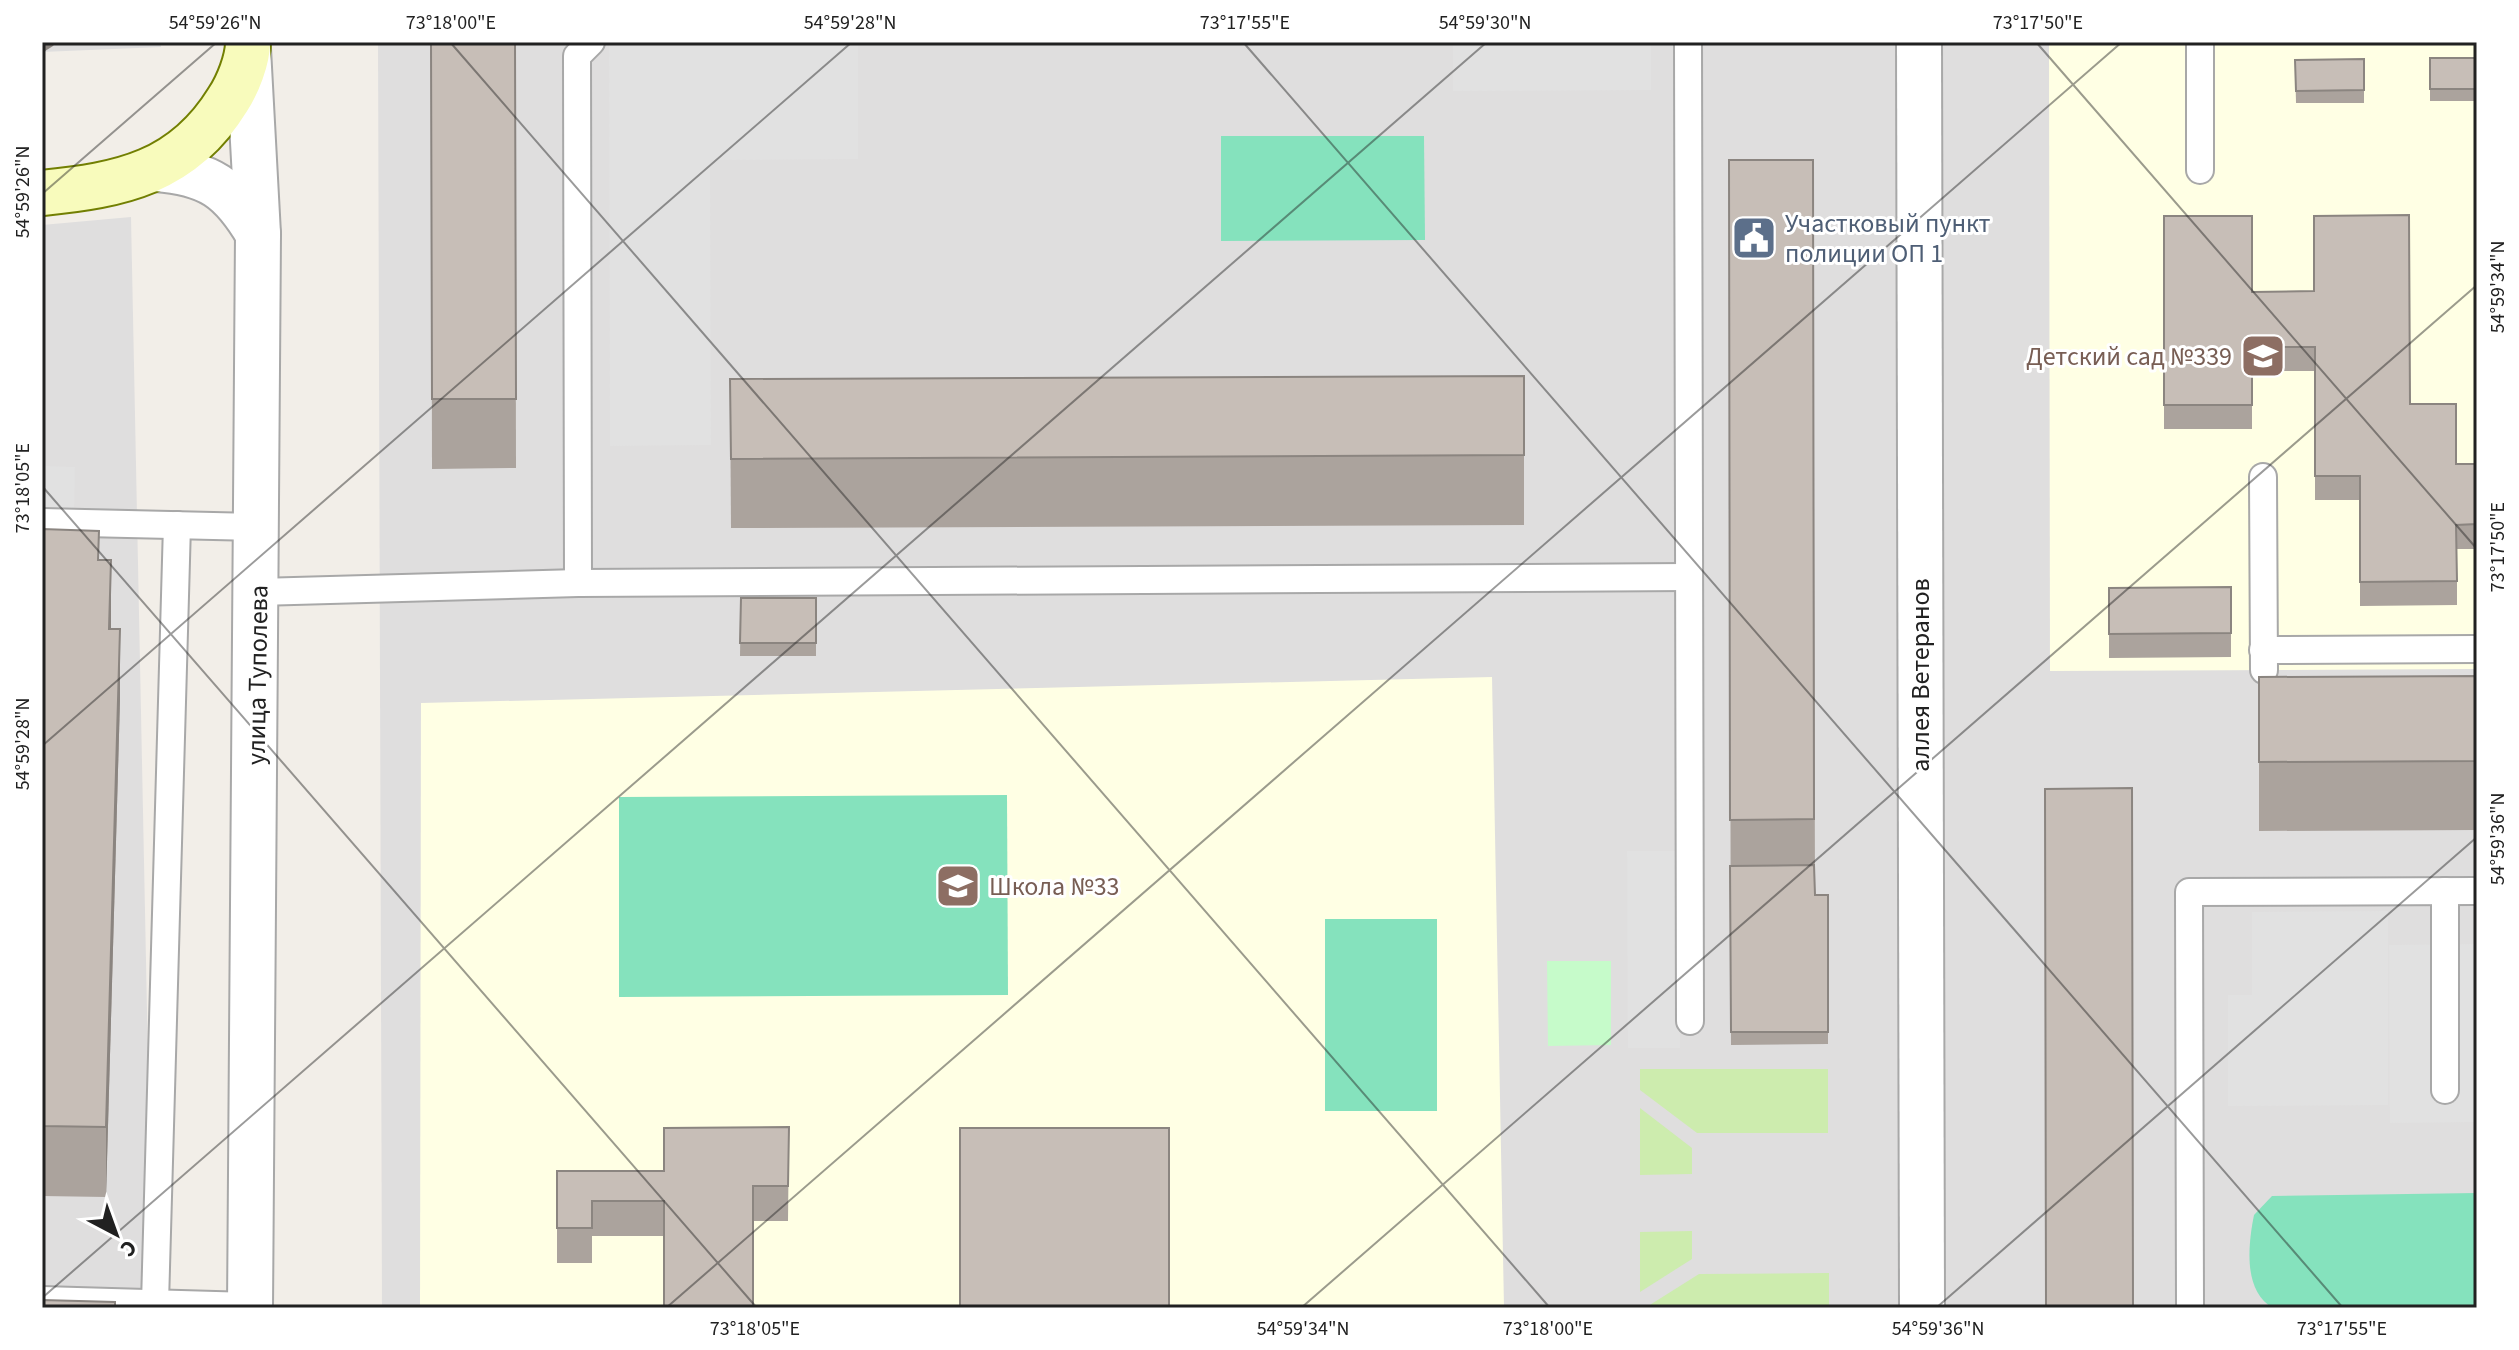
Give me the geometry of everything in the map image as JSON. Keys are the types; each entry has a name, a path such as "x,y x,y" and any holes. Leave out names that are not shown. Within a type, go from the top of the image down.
{"street":[{"name":"аллея Ветеранов","path":"1919,42 1922,1308"},
{"path":"42,193 118,183 156,169 190,147 217,118 233,92 248,46"},
{"name":"улица Туполева","path":"248,46 258,234 258,592 250,1307"},
{"path":"156,169 188,172 218,185 242,206 258,234"}],"lane":[{"path":"578,583 577,56 591,42"},
{"path":"1688,42 1690,1021"},
{"path":"2200,42 2200,170"},
{"path":"2263,477 2263,660 2477,649"},
{"path":"42,522 258,527"},
{"path":"155,1303 177,525"},
{"path":"258,592 578,583 1689,577"},
{"path":"2445,891 2445,1090"},
{"path":"2190,1308 2189,892 2477,891"},
{"path":"42,1300 250,1307"}],"shaded area":[{"path":"42,42 160,42 161,47 42,52"},
{"path":"378,42 2477,42 2477,1308 382,1308"},
{"path":"609,42 858,42 858,159 710,160 711,445 610,446"},
{"path":"1453,42 1651,42 1651,90 1453,91"},
{"name":"Детский сад №339","path":"2477,42 2477,669 2050,671 2049,44"},
{"path":"131,217 153,1308 42,1308 42,225"},
{"path":"42,466 75,467 74,508 42,507"},
{"name":"Школа №33","path":"1492,677 1504,1308 420,1308 421,703"},
{"path":"1627,851 1680,851 1680,1048 1628,1048"},
{"path":"2388,911 2388,1105 2228,1106 2228,995 2252,995 2252,912"},
{"path":"2477,944 2477,1122 2390,1123 2389,945"}],"green space":[{"path":"1221,136 1424,136 1425,240 1221,241"},
{"path":"1007,795 1008,995 619,997 619,797"},
{"path":"1325,919 1437,919 1437,1111 1325,1111"},
{"path":"1547,961 1611,961 1611,1045 1548,1046"},
{"path":"1640,1069 1828,1069 1828,1133 1697,1133 1640,1090"},
{"path":"1640,1108 1692,1148 1692,1174 1640,1175"},
{"path":"2477,1193 2477,1308 2273,1308 2263,1300 2252,1279 2249,1253 2254,1215 2272,1196"},
{"path":"1692,1231 1692,1259 1640,1292 1640,1232"},
{"path":"1829,1273 1829,1308 1645,1308 1699,1274"}],"building":[{"path":"431,42 515,42 516,399 432,399"},
{"path":"2430,58 2477,58 2477,89 2430,89"},
{"path":"2364,59 2364,90 2296,91 2295,60"},
{"path":"1729,160 1813,160 1814,819 1730,820"},
{"path":"2409,215 2410,404 2456,404 2456,464 2477,464 2477,524 2456,525 2457,581 2360,582 2360,476 2315,476 2315,347 2252,347 2252,405 2164,405 2164,216 2252,216 2252,292 2314,291 2314,216"},
{"path":"1524,376 1524,455 731,459 730,379"},
{"path":"42,529 99,531 98,560 111,560 109,629 120,629 106,1127 42,1126"},
{"path":"2231,587 2231,633 2109,634 2109,588"},
{"path":"741,598 816,598 816,643 740,643"},
{"path":"2477,676 2477,761 2259,762 2259,677"},
{"path":"2132,788 2133,1308 2046,1308 2045,789"},
{"path":"1814,865 1815,895 1828,895 1828,1032 1731,1032 1730,866"},
{"path":"789,1127 788,1186 753,1186 753,1308 664,1308 664,1201 592,1201 592,1228 557,1228 557,1171 664,1171 664,1128"},
{"path":"960,1128 1169,1128 1169,1308 960,1308"},
{"path":"42,1300 115,1302 115,1308 42,1308"}],"place":[{"name":"Участковый пункт полиции ОП 1","path":"1754,238"},
{"name":"Детский сад №339","path":"2263,356"},
{"name":"Школа №33","path":"958,886"}]}
